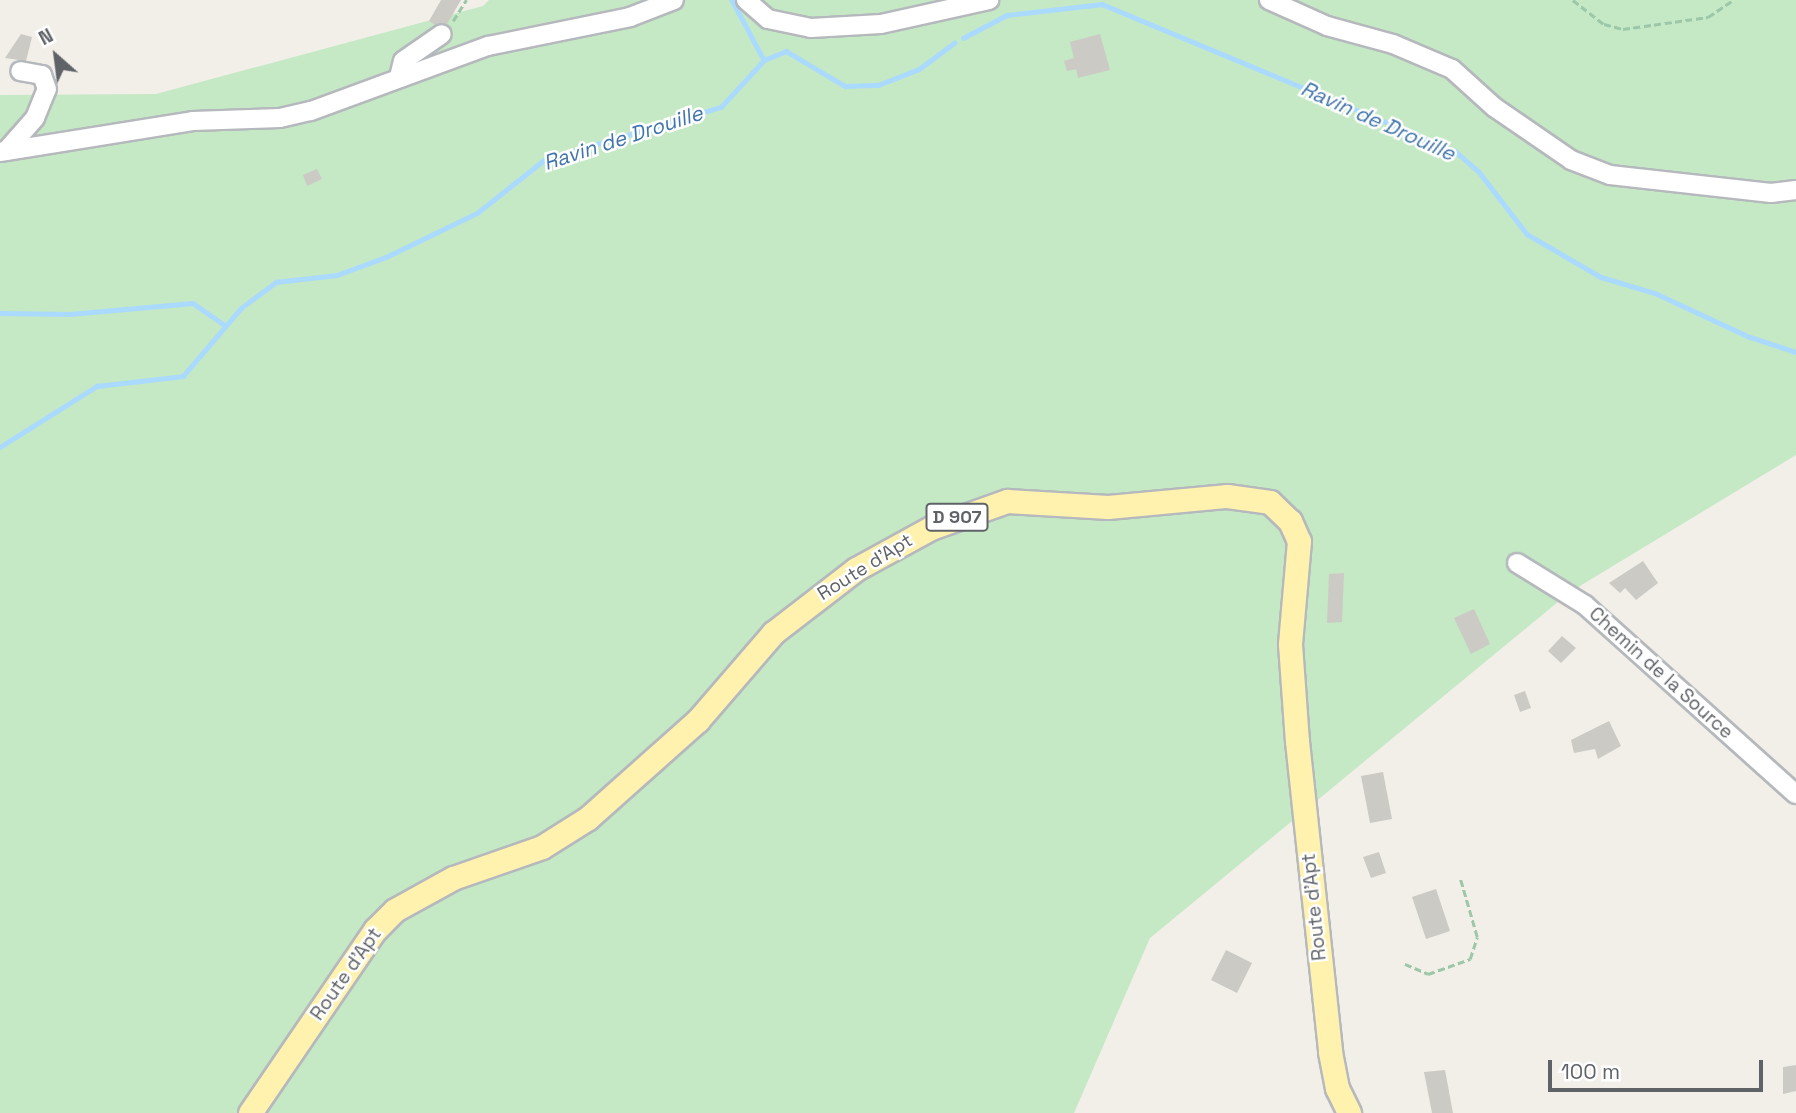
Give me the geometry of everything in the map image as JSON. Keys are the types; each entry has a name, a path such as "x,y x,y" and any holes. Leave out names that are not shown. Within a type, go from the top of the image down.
{"main road":[{"name":"Route d'Apt","path":"250,1113 375,930 395,910 453,878 542,847 587,818 698,720 773,633 856,569 931,528 1007,501 1108,507 1227,496 1270,502 1290,521 1299,541 1290,644 1297,741 1330,1052 1337,1088 1349,1113"}],"street":[{"path":"3,151 192,121 280,118 321,108 488,46 630,17 674,0"},
{"path":"746,0 768,19 811,28 881,24 989,0"},
{"path":"1269,0 1327,26 1393,44 1452,69 1494,107 1571,160 1610,175 1770,193 1796,190"},
{"path":"400,77 403,61 442,34"},
{"path":"3,151 35,118 47,89 42,75 20,71"},
{"name":"Chemin de la Source","path":"1517,563 1585,605 1796,794"}],"path":[{"path":"442,34 466,0"},
{"path":"1573,0 1604,24 1623,29 1708,17 1734,0"},
{"path":"1405,964 1428,974 1470,960 1477,937 1461,878"}],"green space":[{"path":"489,0 1796,0 1796,455 1570,592 1150,938 1074,1113 0,1113 0,95 156,94 483,6"}],"building":[{"path":"441,0 461,0 447,24 435,25 429,21"},
{"path":"21,34 32,37 26,61 5,58"},
{"path":"1100,34 1110,70 1078,78 1076,69 1067,71 1064,61 1074,58 1070,42"},
{"path":"317,169 322,179 307,186 303,175"},
{"path":"1643,561 1658,583 1636,600 1625,588 1620,593 1609,583"},
{"path":"1344,573 1342,622 1327,623 1329,574"},
{"path":"1474,609 1490,644 1471,654 1454,618"},
{"path":"1562,636 1576,648 1561,663 1548,651"},
{"path":"1525,691 1531,708 1520,712 1514,695"},
{"path":"1609,721 1621,746 1598,759 1595,749 1574,753 1571,740"},
{"path":"1383,772 1392,819 1370,823 1361,776"},
{"path":"1379,852 1386,873 1371,878 1363,857"},
{"path":"1436,889 1450,931 1426,939 1412,897"},
{"path":"1226,950 1252,963 1237,993 1211,980"},
{"path":"1796,1065 1796,1091 1783,1094 1783,1067"},
{"path":"1445,1070 1453,1113 1432,1113 1424,1072"}],"waterway":[{"path":"732,0 764,60"},
{"name":"Ravin de Drouille","path":"963,38 1007,15 1102,4 1455,151 1480,173 1527,234 1601,277 1655,293 1750,337 1796,352"},
{"name":"Ravin de Drouille","path":"0,447 97,386 183,376 241,308 276,282 337,275 386,257 477,213 544,160 721,107 764,60 786,51 845,86 878,85 919,69 954,43"},
{"path":"0,313 70,314 193,303 224,325"}]}
